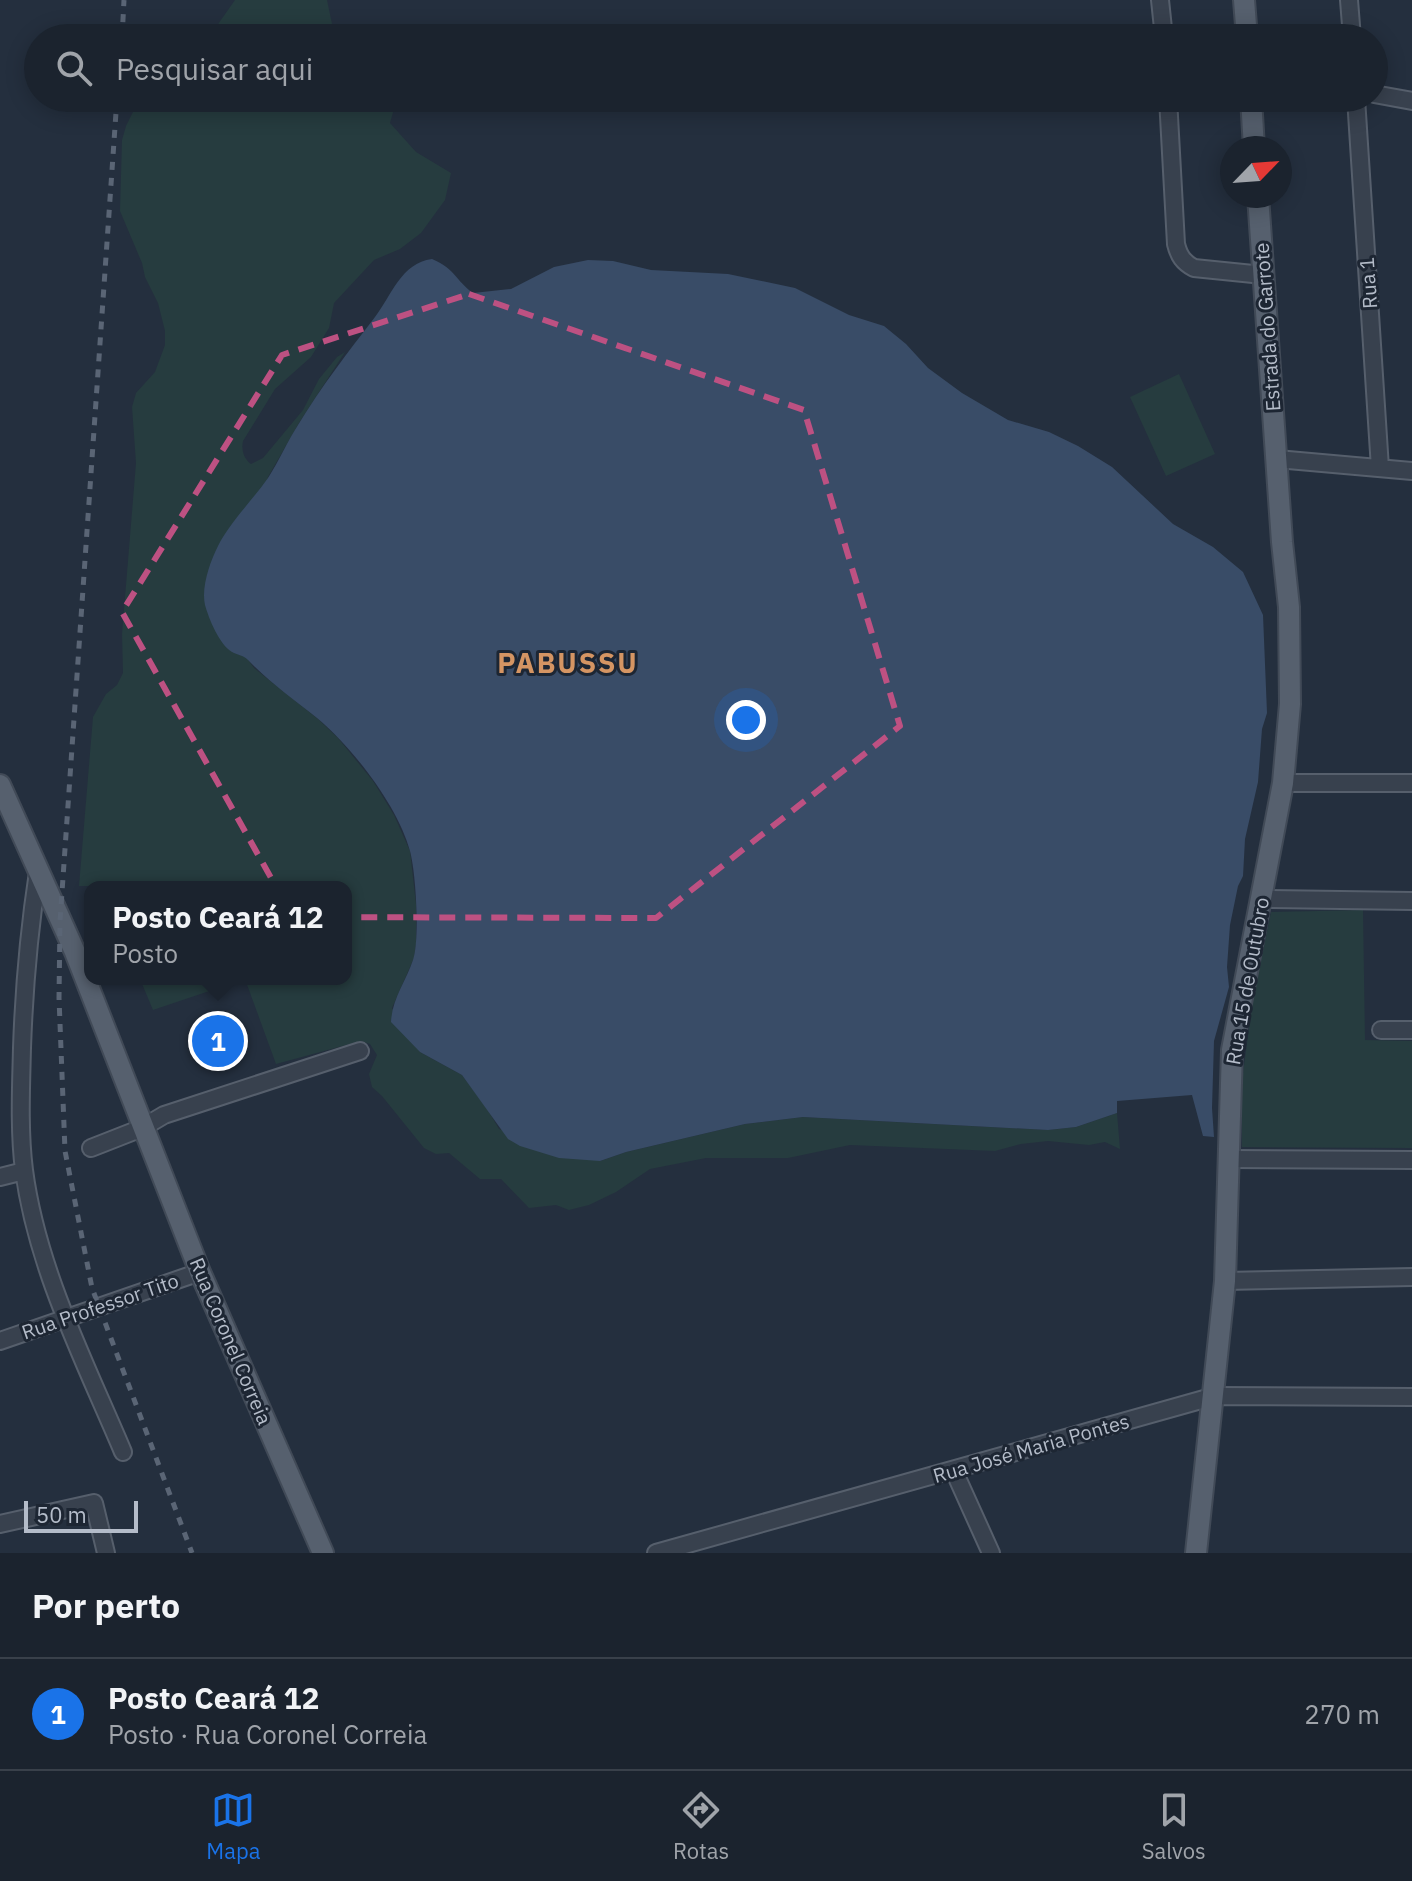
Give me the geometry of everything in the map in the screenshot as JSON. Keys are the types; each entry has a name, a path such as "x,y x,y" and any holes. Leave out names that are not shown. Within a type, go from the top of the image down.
{"main road":[{"path":"1244,0 1246,24"},
{"path":"1252,112 1253,136"},
{"name":"Estrada do Garrote","path":"1259,208 1277,459"},
{"name":"Rua 15 de Outubro","path":"1196,1553 1225,1281 1232,1050 1239,1000 1262,899 1283,783 1292,666 1277,459"},
{"name":"Rua Coronel Correia","path":"1,790 84,976"},
{"name":"Rua Coronel Correia","path":"88,985 200,1272 323,1553"}],"street":[{"path":"1160,0 1163,24"},
{"path":"1349,0 1351,24"},
{"path":"1388,97 1412,101"},
{"path":"1169,112 1179,255 1194,268 1263,275"},
{"name":"Rua 1","path":"1357,112 1380,468"},
{"path":"1277,459 1412,471"},
{"path":"1283,783 1412,783"},
{"path":"38,872 27,941 24,1003 21,1077 24,1171 41,1241 66,1318 123,1452"},
{"path":"1262,899 1412,901"},
{"path":"1381,1030 1412,1030"},
{"path":"91,1148 142,1128 164,1115 360,1051"},
{"path":"1228,1159 1412,1160"},
{"path":"0,1177 24,1171"},
{"name":"Rua Professor Tito","path":"0,1341 200,1272"},
{"path":"1225,1281 1412,1277"},
{"name":"Rua José Maria Pontes","path":"656,1553 1215,1396 1412,1397"},
{"path":"954,1471 991,1553"},
{"path":"0,1524 94,1503 106,1553"}],"highlighted area":[{"path":"469,294 804,410 900,726 656,918 293,917 122,612 282,355"}],"green space":[{"path":"235,0 327,0 332,24 218,24"},
{"path":"133,112 393,112 390,123 416,152 451,173 445,200 421,233 400,249 374,260 334,303 329,328 311,357 275,389 243,441 244,454 251,464 263,458 303,410 319,379 345,352 268,477 232,652 246,657 254,668 338,738 373,781 394,815 410,851 416,904 416,944 414,958 392,1008 420,1052 462,1075 499,1129 600,1161 745,1124 803,1117 1048,1130 1076,1127 1117,1113 1120,1149 1105,1142 1089,1145 1048,1141 995,1151 850,1145 788,1158 706,1158 650,1169 616,1192 589,1205 569,1210 556,1205 529,1208 501,1179 480,1179 449,1153 436,1154 424,1148 372,1087 369,1074 377,1055 370,1044 361,1041 276,1064 247,985 352,985 352,881 84,881 84,886 79,886 93,717 123,673 122,634 136,463 132,407 136,393 155,372 165,345 158,303 120,211 122,140"},
{"path":"1179,374 1215,454 1166,476 1130,397"},
{"path":"1363,910 1365,1040 1412,1041 1412,1148 1242,1147 1242,1081 1252,1005 1271,912"},
{"path":"143,985 227,985 153,1010"}],"water":[{"path":"432,259 446,267 473,293 511,289 554,267 588,260 613,261 651,270 728,274 795,288 849,315 884,326 928,368 962,393 1008,420 1049,432 1112,467 1173,524 1213,547 1243,572 1263,615 1267,713 1262,729 1258,782 1245,839 1243,876 1230,925 1229,987 1214,1041 1214,1137 1203,1136 1192,1095 1117,1101 1117,1113 1076,1127 1048,1130 803,1117 745,1124 600,1161 559,1158 508,1139 462,1075 420,1052 391,1022 413,960 416,937 414,874 404,834 372,778 331,730 246,658 232,652 223,643 207,611 204,590 209,567 223,537 268,478 316,397 398,281 412,267"}],"railway":[{"path":"123,24 124,0"},
{"path":"116,112 60,921 59,998 65,1151 92,1288 192,1553"}],"place":[{"name":"Posto Ceará 12","path":"218,1041"}],"district":[{"name":"PABUSSU","path":"568,662"}]}
